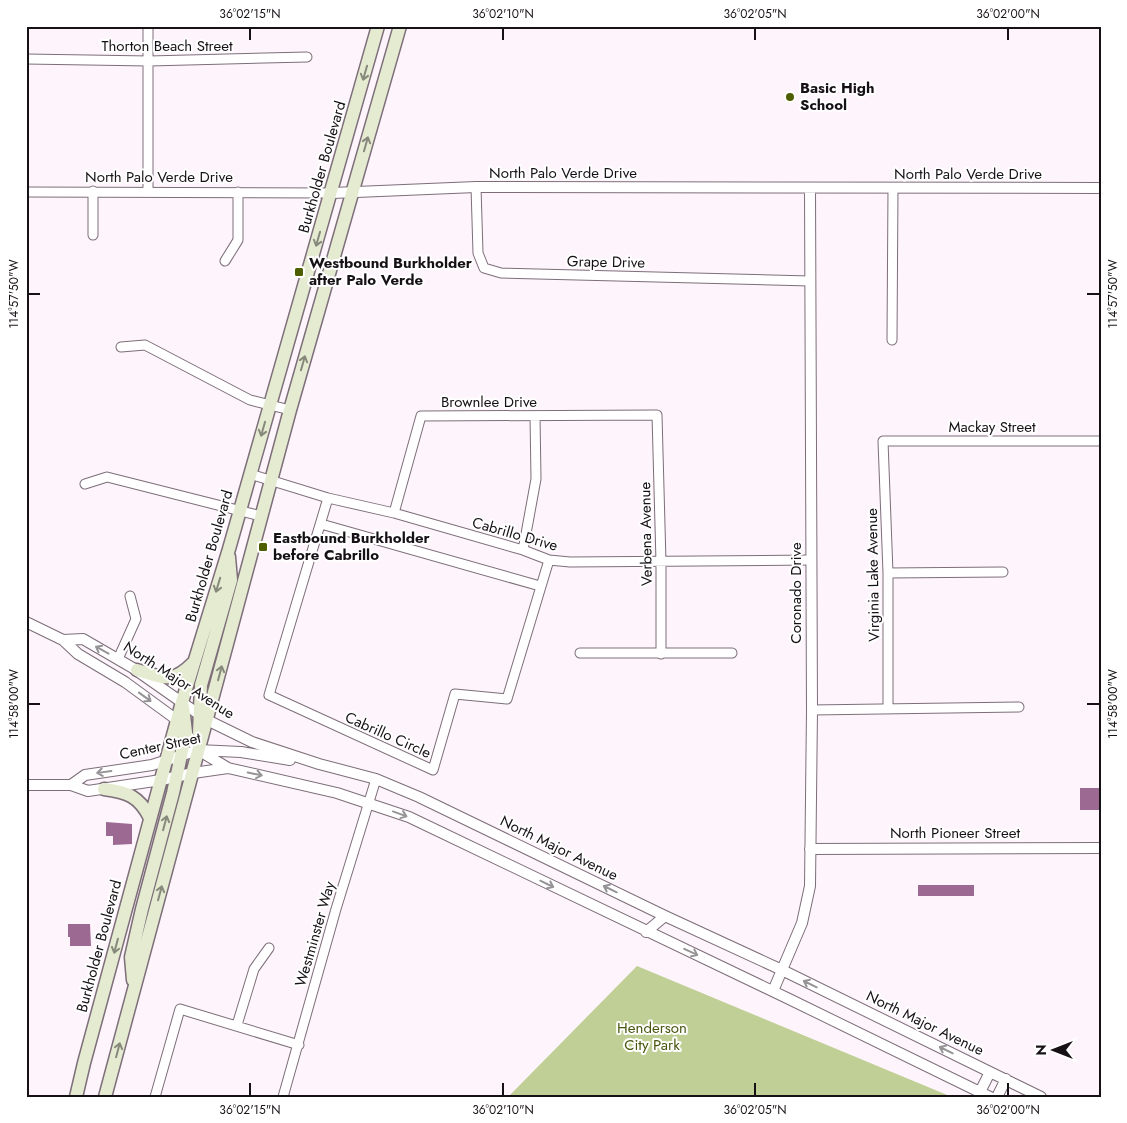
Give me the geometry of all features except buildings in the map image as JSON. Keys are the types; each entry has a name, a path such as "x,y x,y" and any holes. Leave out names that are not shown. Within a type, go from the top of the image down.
{"main road":[{"name":"Burkholder Boulevard","path":"76,1097 182,702 229,549 378,26"},
{"path":"105,1097 194,773 203,717 400,26"},
{"path":"203,717 202,685 231,580 229,549"},
{"path":"137,670 160,677 172,677 182,674 195,662"},
{"path":"134,990 131,957 186,732 182,702"},
{"path":"104,789 123,792 135,798 145,808 150,818"}],"street":[{"path":"148,26 148,192"},
{"name":"Thorton Beach Street","path":"26,59 149,61 308,57"},
{"name":"North Palo Verde Drive","path":"26,192 332,192 476,188 1101,188"},
{"name":"Grape Drive","path":"476,188 478,253 484,268 501,273 810,281"},
{"name":"Coronado Drive","path":"772,991 802,923 810,886 812,710 810,188"},
{"path":"892,340 893,189"},
{"path":"93,192 93,236"},
{"path":"225,262 238,240 238,192"},
{"path":"121,347 145,345 250,400 290,410"},
{"name":"Brownlee Drive","path":"394,513 421,416 658,415"},
{"name":"Verbena Avenue","path":"658,415 661,654"},
{"path":"523,550 536,479 535,416"},
{"name":"Mackay Street","path":"883,441 1101,441"},
{"name":"Virginia Lake Avenue","path":"883,441 888,573 888,708"},
{"name":"Cabrillo Drive","path":"250,474 328,498 394,513 523,550 549,560 570,562 661,562 811,560"},
{"path":"85,484 107,477 261,516"},
{"name":"Cabrillo Circle","path":"328,498 269,696 433,770 455,694 507,698 549,560"},
{"path":"321,524 540,586"},
{"path":"888,573 1003,572"},
{"path":"118,659 136,618 130,596"},
{"name":"North Major Avenue","path":"26,622 63,640 78,654 124,681 177,720 198,750 228,768 311,786 368,802 409,817 985,1094"},
{"name":"North Major Avenue","path":"63,640 83,640 137,670 203,717 252,742 319,764 376,779 419,797 665,916 782,970 1041,1097"},
{"path":"580,653 732,653"},
{"path":"812,710 1019,707"},
{"name":"Center Street","path":"71,785 85,775 152,765 198,750 241,752 319,764"},
{"name":"Center Street","path":"26,785 71,785 88,791 228,768"},
{"name":"Westminster Way","path":"284,1097 336,909 376,779"},
{"name":"North Pioneer Street","path":"810,848 1101,848"},
{"path":"646,932 654,910"},
{"path":"646,932 665,916"},
{"path":"236,1025 254,968 270,948"},
{"path":"155,1097 180,1009 298,1045"},
{"path":"985,1094 990,1072"},
{"path":"997,1097 1006,1079"}],"green space":[{"name":"Henderson City Park","path":"637,966 952,1097 508,1097"}],"place":[{"name":"Basic High School","path":"790,97"},
{"name":"Westbound Burkholder after Palo Verde","path":"299,272"},
{"name":"Eastbound Burkholder before Cabrillo","path":"263,547"}]}
